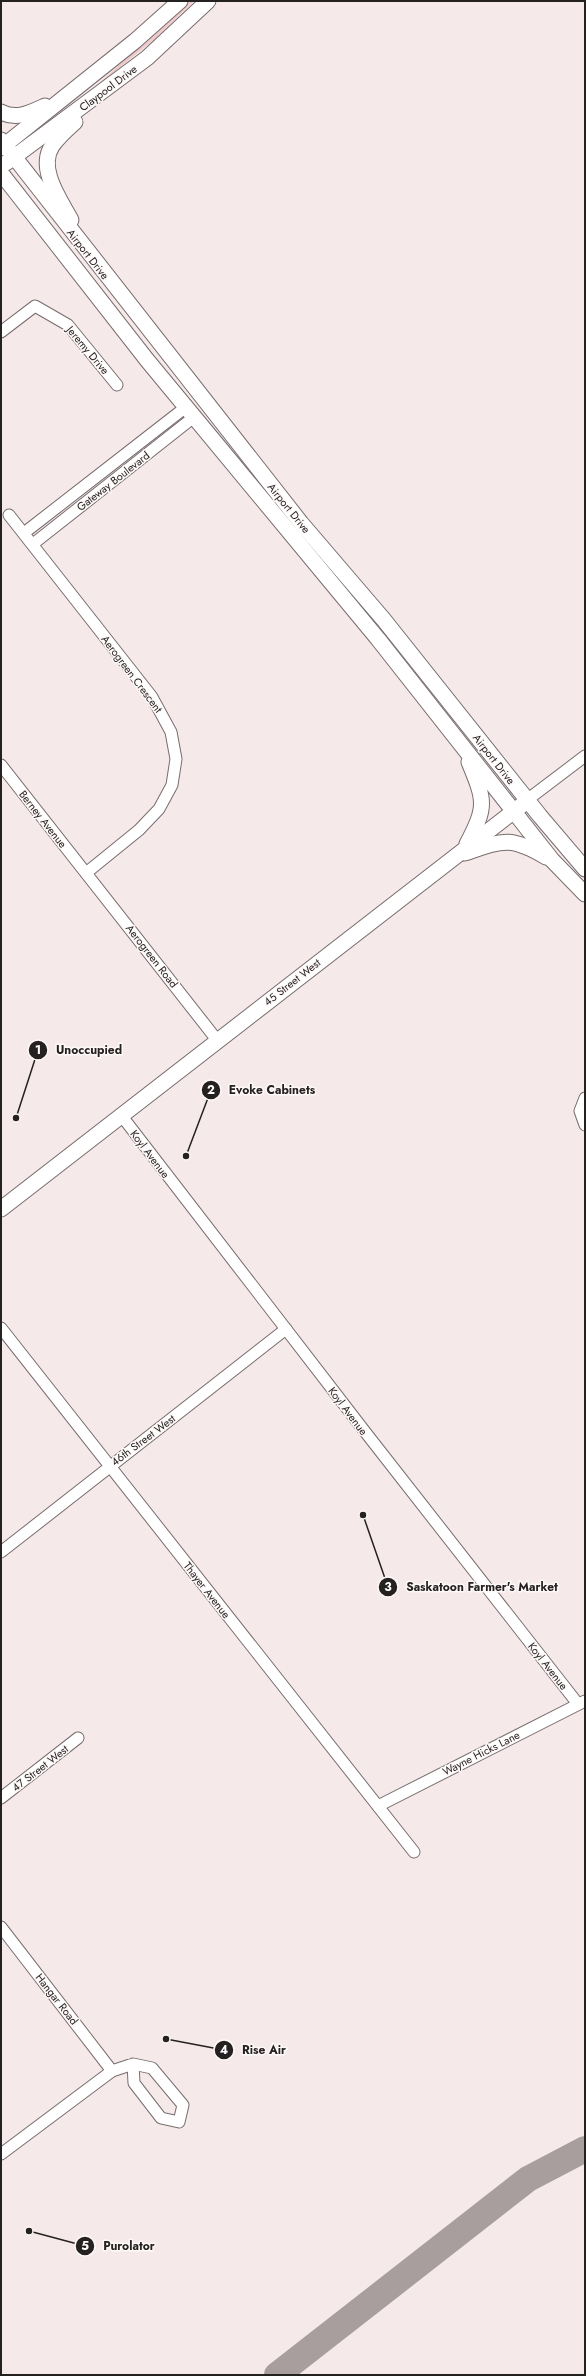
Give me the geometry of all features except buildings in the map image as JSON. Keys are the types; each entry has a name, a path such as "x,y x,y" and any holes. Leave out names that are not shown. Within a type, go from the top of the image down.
{"main road":[{"name":"Claypool Drive","path":"2,144 135,41 180,1"},
{"name":"Claypool Drive","path":"1,167 147,58 208,1"},
{"path":"1,112 9,116 21,116 35,111 80,85"},
{"path":"92,258 50,179 48,157 51,147 101,93"},
{"name":"Airport Drive","path":"2,144 14,157 296,517 389,626 527,800 585,869"},
{"name":"Airport Drive","path":"1,173 190,412 378,639 552,860 585,894"},
{"path":"1,190 20,197"},
{"path":"458,853 480,817 483,802 480,789 463,746"},
{"name":"45 Street West","path":"1,1209 527,800"},
{"path":"458,853 511,841 533,849 552,860"}],"street":[{"name":"Jeremy Drive","path":"1,332 35,306 68,325 117,385"},
{"name":"Gateway Boulevard","path":"24,533 190,412"},
{"name":"Gateway Boulevard","path":"33,544 190,412"},
{"name":"Aerogreen Crescent","path":"9,515 157,704 171,732 176,759 172,785 159,809 139,830 86,873"},
{"name":"45 Street West","path":"527,800 585,756"},
{"name":"Berney Avenue","path":"1,765 86,873"},
{"name":"Aerogreen Road","path":"86,873 217,1040"},
{"path":"585,1098 580,1114 585,1125"},
{"name":"Koyl Avenue","path":"121,1115 286,1329 582,1703"},
{"name":"Thayer Avenue","path":"1,1328 414,1852"},
{"name":"46th Street West","path":"1,1552 286,1329"},
{"name":"Wayne Hicks Lane","path":"378,1806 582,1703"},
{"name":"47 Street West","path":"1,1798 78,1738"},
{"name":"Hangar Road","path":"1,1927 112,2071"},
{"path":"1,2154 112,2071 133,2064 152,2068 183,2105 179,2122 161,2118 134,2083 133,2064"}],"shaded area":[{"path":"189,1 194,1 156,38 93,89"}],"taxiway":[{"path":"277,2375 528,2179 585,2149"}],"place":[{"name":"Unoccupied","path":"16,1118"},
{"name":"Evoke Cabinets","path":"186,1156"},
{"name":"Saskatoon Farmer's Market","path":"363,1515"},
{"name":"Rise Air","path":"166,2039"},
{"name":"Purolator","path":"29,2231"}]}
